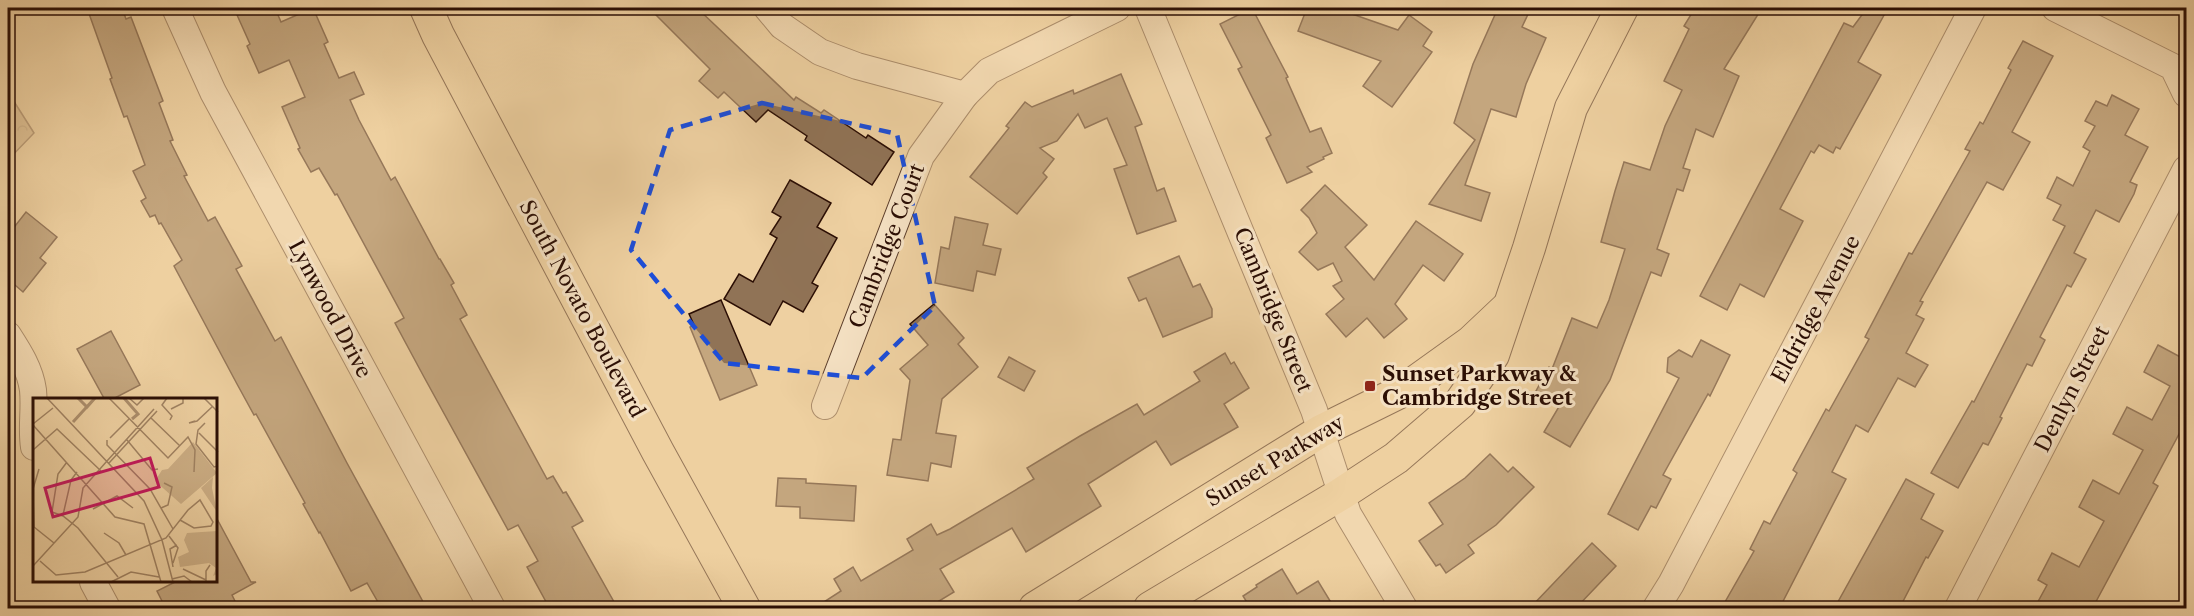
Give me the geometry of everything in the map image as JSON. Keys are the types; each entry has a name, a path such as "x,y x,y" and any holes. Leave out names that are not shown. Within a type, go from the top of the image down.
{"main road":[{"name":"South Novato Boulevard","path":"426,8 438,35 647,431 744,609"},
{"name":"Sunset Parkway","path":"1150,609 1341,494 1396,458 1460,403 1493,355 1529,248 1571,108 1622,8"},
{"name":"Sunset Parkway","path":"1035,609 1321,431 1404,390 1471,342 1509,306"}],"street":[{"name":"Lynwood Drive","path":"175,8 213,92 492,609"},
{"path":"767,8 782,26 820,52 857,66 965,95"},
{"name":"Cambridge Court","path":"825,406 921,156 965,95 989,71 1117,8"},
{"name":"Cambridge Street","path":"1148,8 1321,431 1348,514 1404,609"},
{"name":"Eldridge Avenue","path":"1656,609 1677,574 1973,8"},
{"path":"2055,8 2173,67 2187,94"},
{"name":"Denlyn Street","path":"1958,609 2187,169"},
{"path":"8,334 24,360 33,390 31,430 33,441"},
{"path":"94,583 107,609"}],"highlighted area":[{"path":"762,103 897,134 935,306 862,378 724,363 631,250 670,130"}],"green space":[{"path":"8,92 34,133 8,160"}],"building":[{"path":"87,8 122,8 126,19 131,17 163,101 159,103 173,140 170,141 187,175 184,176 208,221 215,217 242,266 236,269 275,341 281,337 427,609 382,609 367,583 351,591 174,266 182,260 161,223 159,224 155,215 150,217 141,201 146,198 133,171 145,165 127,116 124,117"},
{"path":"254,8 275,8 281,22 313,8 328,42 324,44 339,78 354,72 364,94 350,100 359,120 391,180 395,177 454,283 451,285 467,315 460,319 547,479 553,476 563,493 566,492 583,521 572,527 618,609 550,609 527,567 538,561 518,525 508,530 424,377 395,323 404,318 337,194 335,195 319,168 311,172 298,149 300,148 282,107 305,97 289,60 259,73 247,46 250,44 237,15"},
{"path":"649,8 697,8 794,100 796,97 821,113 824,110 866,138 868,135 894,152 872,185 805,140 807,136 768,110 756,122 724,92 718,98 699,81 710,69"},
{"path":"1252,8 1288,77 1286,78 1310,132 1321,128 1332,153 1307,167 1312,172 1287,183 1266,138 1271,135 1238,69 1242,67 1220,24"},
{"path":"1307,8 1335,8 1398,30 1409,15 1432,32 1423,46 1432,52 1392,107 1363,86 1381,61 1298,31"},
{"path":"1498,8 1531,8 1522,27 1546,38 1526,84 1516,117 1491,109 1465,185 1490,193 1481,221 1429,204 1475,140 1454,123 1473,64"},
{"path":"1695,8 1762,8 1724,69 1739,76 1713,137 1696,129 1683,168 1690,170 1683,191 1677,189 1657,249 1669,254 1661,276 1651,272 1610,380 1570,447 1544,432 1560,405 1536,391 1549,367 1552,369 1572,318 1597,328 1609,300 1625,249 1601,242 1615,191 1624,162 1650,170 1665,126 1682,90 1664,81 1689,29 1684,26"},
{"path":"1867,8 1888,8 1858,62 1881,75 1840,149 1836,147 1833,153 1819,145 1814,153 1811,151 1780,209 1803,221 1764,297 1740,284 1727,310 1700,296 1844,23 1853,27"},
{"path":"2023,41 2053,56 2012,132 2030,142 2003,190 1987,182 1920,301 1923,302 1916,315 1924,319 1906,353 1928,365 1915,387 1898,378 1868,432 1856,425 1832,472 1846,479 1779,609 1721,609 1754,551 1750,549 1764,521 1770,524 1797,473 1793,470 1826,409 1829,411 1869,339 1865,337 1909,253 1912,254 1970,151 1965,149 1980,122 1983,124"},
{"path":"1121,74 1142,124 1135,127 1157,191 1164,188 1176,221 1137,234 1114,169 1127,165 1107,118 1085,128 1078,114 1057,141 1040,148 1054,159 1043,173 1047,177 1017,214 970,177 1009,128 1006,126 1025,102 1032,107 1073,90 1074,94"},
{"path":"2112,95 2139,109 2125,135 2148,147 2130,182 2137,185 2134,194 2119,222 2096,210 2074,253 2086,259 2071,287 2067,285 2040,337 2045,340 2032,366 2027,364 1988,445 1983,443 1958,488 1931,473 1972,401 1974,402 2065,226 2053,220 2061,205 2047,198 2057,177 2073,186 2090,151 2083,147 2095,126 2085,121 2096,101 2107,106"},
{"path":"790,180 831,203 817,227 837,238 812,283 818,286 803,312 783,301 770,325 724,299 739,274 753,282 777,238 770,234 781,217 772,212"},
{"path":"1325,185 1367,225 1345,247 1374,280 1416,221 1463,254 1444,281 1423,265 1395,304 1407,319 1384,338 1367,318 1346,337 1326,314 1344,299 1333,286 1342,281 1333,263 1318,270 1299,252 1317,233 1309,218 1301,210"},
{"path":"26,212 57,237 40,258 46,263 23,292 8,279 8,235"},
{"path":"955,217 988,224 983,245 1001,249 995,275 977,271 973,291 935,283 941,247 949,249"},
{"path":"1179,256 1193,287 1200,284 1212,309 1212,317 1163,337 1146,298 1139,301 1128,278"},
{"path":"721,300 757,385 720,400 690,327 694,325 689,314"},
{"path":"934,304 964,338 958,344 978,367 942,399 936,433 956,436 951,467 931,463 928,481 887,475 893,439 901,440 910,380 900,369 928,345 910,324"},
{"path":"111,331 140,385 115,398 104,398 77,349"},
{"path":"1701,340 1730,355 1710,396 1708,394 1663,475 1671,479 1656,508 1651,506 1638,530 1608,514 1679,378 1667,372 1668,358 1679,350 1692,357"},
{"path":"2158,345 2184,359 2187,354 2187,419 2153,483 2158,486 2092,609 2034,609 2047,585 2038,580 2052,553 2079,567 2104,521 2079,507 2093,480 2119,494 2143,450 2113,434 2127,407 2152,420 2170,386 2144,372"},
{"path":"1225,353 1231,364 1234,362 1249,388 1224,404 1238,427 1171,465 1156,441 1088,484 1101,506 1026,552 1012,528 940,569 954,592 926,609 813,609 841,591 834,579 853,567 861,581 913,550 907,539 931,524 937,535 950,529 1034,479 1027,468 1080,436 1137,404 1144,415 1200,381 1194,372"},
{"path":"1009,357 1035,371 1024,391 998,377"},
{"path":"1490,454 1508,472 1513,467 1534,487 1496,525 1468,545 1474,553 1446,573 1440,564 1436,566 1419,541 1443,524 1429,503 1465,478"},
{"path":"778,478 806,479 806,483 856,486 854,521 800,518 800,507 776,506"},
{"path":"1906,479 1934,494 1921,519 1943,531 1928,558 1926,557 1899,609 1834,609"},
{"path":"218,521 251,582 256,582 232,595 239,609 166,609 157,591 173,583 218,583"},
{"path":"1592,543 1616,566 1575,609 1529,609"},
{"path":"1282,569 1297,594 1318,581 1335,609 1251,609 1243,596"}],"place":[{"name":"Sunset Parkway & Cambridge Street","path":"1370,386"}]}
